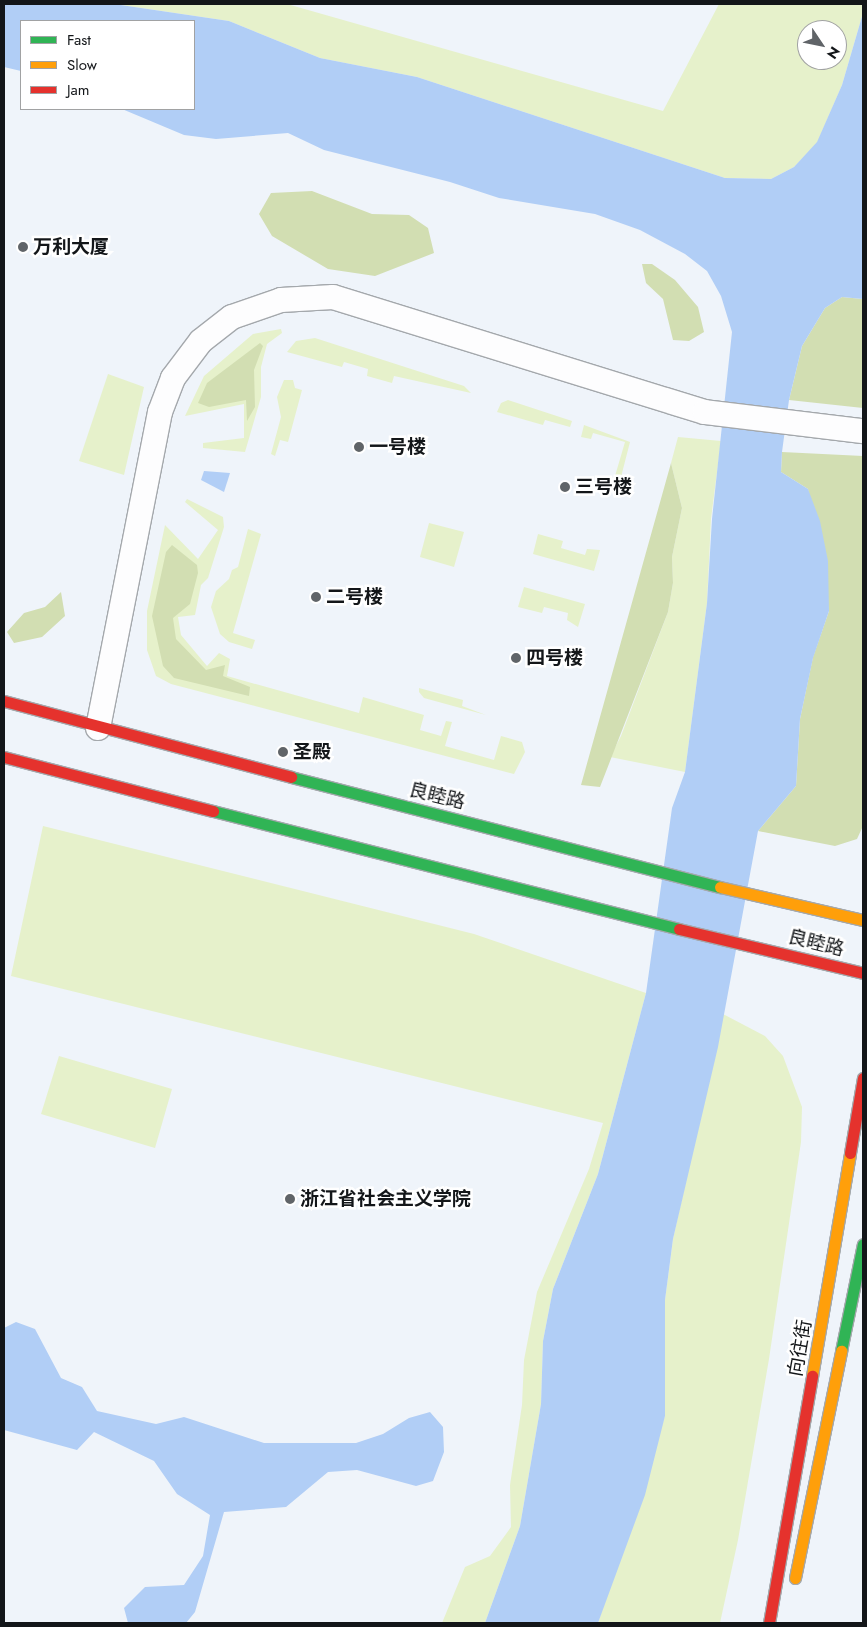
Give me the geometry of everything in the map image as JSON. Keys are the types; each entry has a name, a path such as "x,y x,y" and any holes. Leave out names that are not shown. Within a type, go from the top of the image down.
{"main road":[{"name":"良睦路","path":"4,701 98,728 788,904 863,920"},
{"name":"良睦路","path":"4,757 597,909 863,973"},
{"name":"向往街","path":"769,1623 863,1078"},
{"path":"792,1594 863,1244"}],"street":[{"path":"98,728 160,412 173,378 201,341 232,317 280,300 333,297 705,412 863,431"}],"green space":[{"path":"114,4 287,4 663,111 719,4 863,4 863,13 847,68 847,20 797,20 797,70 846,70 842,85 817,143 794,167 771,179 725,178 417,77 320,58 229,21"},
{"path":"312,191 372,214 409,215 428,228 434,253 375,276 328,269 272,236 259,214 271,193"},
{"path":"642,264 652,264 675,280 698,307 704,332 689,341 673,340 663,299 646,283"},
{"path":"842,297 863,299 863,408 789,400 802,346 825,308"},
{"path":"281,329 282,333 267,344 261,367 261,397 245,452 203,448 203,443 244,438 244,404 185,416 204,376 253,334"},
{"path":"315,338 464,386 471,393 394,376 392,383 367,376 368,369 344,362 342,367 287,352 296,341"},
{"path":"260,343 263,346 254,370 255,407 247,421 246,400 209,407 198,403 207,383"},
{"path":"108,374 144,387 124,475 79,461"},
{"path":"284,380 293,380 295,388 302,390 288,442 280,440 275,456 271,454 281,417 277,397"},
{"path":"508,400 572,421 570,427 545,420 543,425 497,412 501,403"},
{"path":"584,425 630,442 621,477 615,476 625,442 593,433 591,439 581,437"},
{"path":"678,437 721,441 711,519 707,603 685,772 610,757 621,736 668,612 673,583 672,557 682,508 671,463"},
{"path":"782,452 863,456 863,826 857,839 835,846 758,831 796,786 800,719 813,657 829,611 808,489 781,472"},
{"path":"671,463 682,508 672,557 673,583 668,612 600,787 581,785"},
{"path":"187,499 223,517 224,527 208,578 201,585 195,615 178,617 181,635 207,666 219,653 230,659 227,676 359,713 363,697 424,715 420,730 441,736 446,721 452,722 445,746 494,760 501,736 522,742 525,752 514,774 171,684 156,676 147,650 147,611 165,525 198,559 218,530 185,502"},
{"path":"429,523 464,532 454,567 420,557"},
{"path":"248,529 261,534 233,633 255,640 252,649 229,642 220,634 211,607 216,591 229,579 232,570 238,567"},
{"path":"538,534 563,541 561,548 585,555 587,549 600,550 594,571 533,554"},
{"path":"172,545 197,565 198,573 190,604 173,618 176,639 206,670 225,665 223,676 250,687 249,696 174,678 163,666 152,616 166,552"},
{"path":"524,587 585,604 578,627 567,620 568,613 544,607 542,613 518,607"},
{"path":"61,592 65,616 42,637 14,643 7,632 24,613 45,607"},
{"path":"419,688 463,700 462,706 486,715 424,698 419,692"},
{"path":"43,826 474,934 646,993 598,1174 553,1289 543,1341 541,1404 520,1526 485,1623 442,1623 465,1567 490,1556 511,1527 510,1485 522,1405 524,1360 537,1292 589,1169 603,1123 11,976"},
{"path":"723,1014 765,1036 783,1056 802,1107 801,1142 769,1359 738,1540 720,1623 598,1623 665,1416 665,1300 673,1239"},
{"path":"59,1056 172,1089 155,1148 41,1114"}],"water":[{"path":"4,4 114,4 229,21 320,58 417,77 725,178 771,179 794,167 817,142 842,85 863,13 863,299 842,297 825,308 802,346 789,400 782,452 781,472 808,489 820,521 828,561 829,611 813,658 800,719 796,786 758,831 718,1047 673,1239 665,1300 665,1416 645,1495 598,1623 485,1623 520,1526 541,1404 543,1341 553,1289 598,1174 646,993 672,808 685,772 707,603 712,519 732,332 721,296 707,271 685,254 640,230 595,214 499,198 450,182 324,150 288,133 216,139 184,135 124,110 195,110 195,20 20,20 20,71 4,67"},
{"path":"204,471 230,473 224,492 201,480"},
{"path":"16,1322 35,1329 61,1378 82,1387 97,1411 156,1424 184,1417 264,1443 356,1443 383,1434 409,1418 430,1412 443,1427 444,1452 433,1481 416,1486 357,1470 328,1472 286,1507 224,1512 195,1612 186,1623 128,1623 124,1608 145,1587 184,1585 203,1556 210,1515 177,1494 154,1461 94,1432 77,1450 4,1430 4,1328"}],"traffic: fast":[{"path":"291,777 720,887"},
{"path":"213,811 679,929"},
{"path":"841,1351 863,1244"}],"traffic: slow":[{"path":"720,887 863,920"},
{"path":"812,1376 850,1153"},
{"path":"795,1578 841,1351"}],"traffic: jam":[{"path":"4,701 291,777"},
{"path":"4,757 213,811"},
{"path":"679,929 863,973"},
{"path":"850,1153 863,1078"},
{"path":"769,1623 812,1376"}],"place":[{"name":"万利大厦","path":"23,247"},
{"name":"一号楼","path":"359,447"},
{"name":"三号楼","path":"565,487"},
{"name":"二号楼","path":"316,597"},
{"name":"四号楼","path":"516,658"},
{"name":"圣殿","path":"283,752"},
{"name":"浙江省社会主义学院","path":"290,1199"}]}
